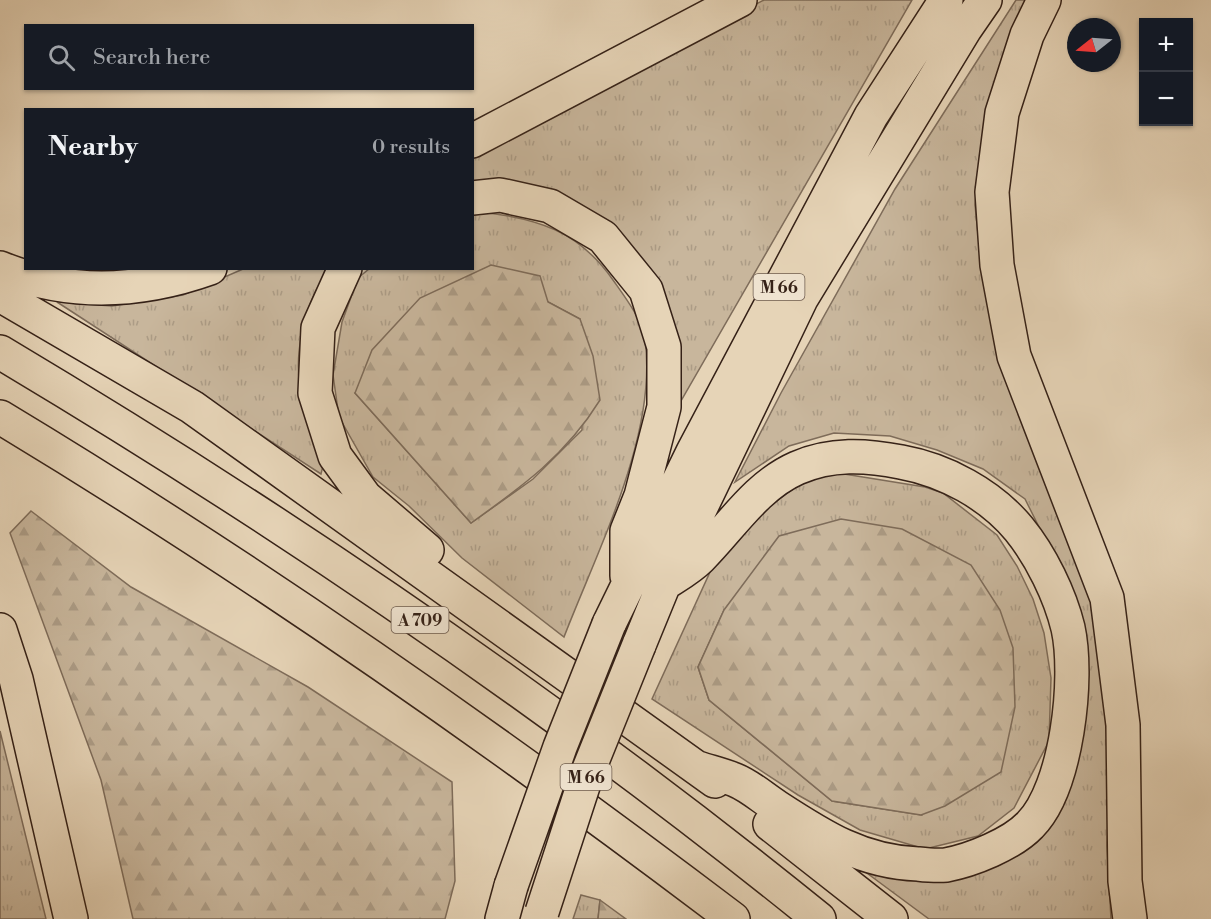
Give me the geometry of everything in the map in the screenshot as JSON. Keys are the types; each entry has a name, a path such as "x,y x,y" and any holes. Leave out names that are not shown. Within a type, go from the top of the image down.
{"highway":[{"path":"474,140 740,0"},
{"name":"M 66","path":"502,919 511,886 560,747 627,582 693,452 871,116 946,0"},
{"name":"M 66","path":"540,915 587,774 664,584 801,299 964,29 985,0"},
{"path":"1044,0 1027,35 1002,113 992,192 997,265 1014,356 1107,598 1123,725 1125,881 1130,919"},
{"path":"474,198 500,195 550,206 603,237 646,290 664,347 664,407 640,496 627,531 627,582"},
{"path":"0,268 63,287 105,289 173,280 204,270"},
{"path":"344,270 318,328 315,393 335,456 365,497 469,584 490,618"},
{"path":"0,295 192,407 698,768 891,919"},
{"name":"A 709","path":"0,352 110,418 425,624 708,829 819,919"},
{"path":"0,417 135,498 410,681 734,919"},
{"path":"664,584 699,560 735,517 761,493 797,468 840,456 878,458 921,466 948,475 985,498 1019,529 1048,576 1068,630 1071,685 1067,739 1054,786 1031,825 990,851 945,865 887,863 842,846 736,780 698,768"},
{"path":"0,630 16,679 71,919"}],"green space":[{"path":"764,0 912,0 678,406 633,248 474,184 474,152"},
{"path":"1016,0 1033,0 1005,63 981,148 975,205 982,273 996,344 1023,426 1091,591 1111,735 1107,846 1111,919 929,919 860,868 914,878 1057,800 1075,773 1083,734 1089,672 1081,629 1052,553 1025,499 983,469 937,450 890,436 834,433 789,446 735,482 781,393 895,189"},
{"path":"480,212 538,223 571,239 600,263 637,316 645,340 647,376 634,453 608,530 564,637 462,558 409,506 373,477 339,417 333,375 342,322 358,278 368,270 474,270 474,214","holes":["548,302 580,319 582,430 533,479 471,523 355,393"]},
{"path":"491,265 540,276 548,302 580,319 593,356 600,400 587,420 558,453 526,482 471,523 355,393 372,350 420,298"},
{"path":"241,270 329,270 313,297 307,314 302,331 298,367 303,400 323,456 321,474 57,302 112,306 183,295"},
{"path":"838,473 925,487 943,493 997,535 1017,566 1033,599 1044,633 1051,678 1049,741 1014,808 978,836 925,849 860,830 798,795 652,699 716,559 753,519 807,480","holes":["724,610 921,815 832,801 709,700 698,667"]},
{"path":"31,511 131,587 308,687 452,782 455,881 445,919 133,919 101,780 10,533"},
{"path":"841,519 902,529 971,565 1000,610 1013,648 1015,707 1001,772 945,806 921,815 832,801 709,700 698,667 724,610 779,536"},
{"path":"0,731 46,919 0,919"},
{"path":"581,895 600,900 598,919 573,919"},
{"path":"600,900 626,919 598,919"}]}
